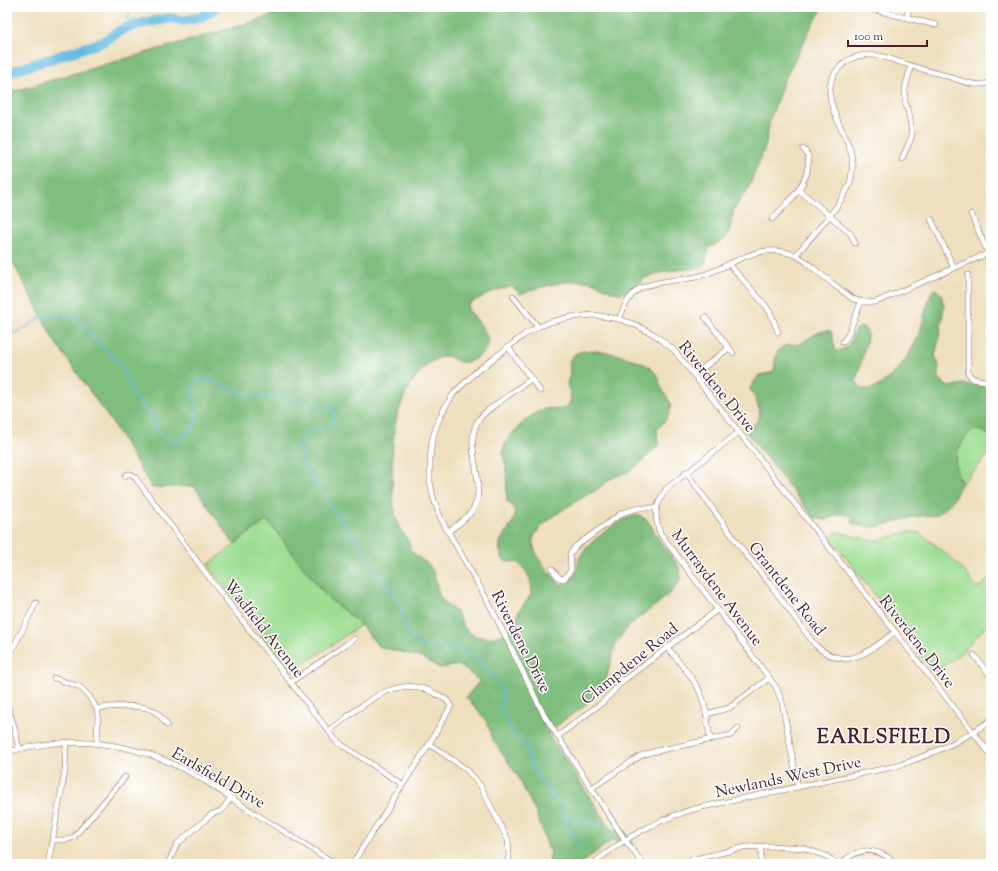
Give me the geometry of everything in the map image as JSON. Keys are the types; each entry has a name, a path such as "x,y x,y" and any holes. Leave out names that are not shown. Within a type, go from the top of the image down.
{"street":[{"path":"863,7 936,25"},
{"path":"907,17 909,7"},
{"path":"796,255 847,190 852,171 850,150 830,100 831,79 835,71 842,64 851,58 864,55 878,55 974,84 991,83"},
{"path":"902,159 912,136 910,119 905,101 905,89 911,66"},
{"path":"772,219 805,182 809,161 803,149"},
{"path":"799,190 851,234 855,242"},
{"path":"619,319 626,304 638,290 644,287 696,277 710,273 743,256 776,251 796,255 847,294 861,302 876,302 990,253 971,214"},
{"path":"931,220 954,268"},
{"path":"729,264 766,306 778,332"},
{"path":"968,275 968,373 973,378 991,382"},
{"path":"513,296 538,327"},
{"path":"843,342 848,335 861,302"},
{"name":"Riverdene Drive","path":"643,864 625,840 544,715 490,605 441,519 434,500 430,482 432,441 437,424 444,409 459,388 476,372 524,335 551,322 572,317 594,315 619,319 636,325 664,342 679,356 991,755"},
{"path":"705,317 733,353"},
{"path":"508,348 540,391"},
{"path":"694,375 729,348"},
{"path":"449,531 466,517 472,510 476,500 477,486 473,441 476,427 480,418 531,379"},
{"path":"552,569 559,578 564,579 571,570 570,554 576,546 622,513 639,508 656,508 666,489 739,432"},
{"name":"Grantdene Road","path":"686,472 744,552 820,650 840,659 854,658 864,655 895,632"},
{"name":"Wadfield Avenue","path":"125,476 128,474 132,474 134,476 217,588 330,730 335,739 402,784"},
{"name":"Murraydene Avenue","path":"656,508 656,522 660,533 776,687 782,702 798,787"},
{"path":"7,660 36,603"},
{"name":"Clampdene Road","path":"558,736 603,702 624,680 717,610"},
{"path":"291,682 354,639"},
{"path":"667,647 700,691 710,739"},
{"path":"974,656 991,677"},
{"path":"54,678 80,687 89,696 97,709 97,743"},
{"path":"706,714 729,708 769,678"},
{"path":"330,730 372,699 389,689 407,686 428,689 451,704 450,709 429,744 352,864"},
{"path":"7,706 20,748"},
{"path":"97,709 123,707 150,709 158,714 167,725"},
{"name":"Newlands West Drive","path":"593,864 625,840 645,829 673,817 698,808 897,766 923,757 973,733 991,720"},
{"path":"592,788 640,756 731,735 738,728"},
{"path":"48,864 65,771 66,742"},
{"name":"Earlsfield Drive","path":"7,752 20,748 66,742 97,743 131,749 167,761 191,773 336,864"},
{"path":"429,744 466,769 480,785 508,840 510,856 507,864"},
{"path":"53,840 66,840 74,837 126,777"},
{"path":"168,864 177,844 212,814 221,811 231,798"},
{"path":"691,860 746,847 803,848 826,856 837,864"},
{"path":"761,847 761,864"},
{"path":"841,864 847,857 858,852 869,850 891,858 897,864"}],"green space":[{"path":"294,7 824,7 812,25 782,85 770,120 765,147 748,189 734,209 729,233 725,239 709,248 705,263 700,268 672,271 645,278 630,289 621,293 614,292 592,282 575,281 556,284 520,294 512,286 494,291 468,304 468,309 485,331 487,336 488,345 484,352 468,362 460,362 450,357 443,356 425,367 410,386 402,402 395,425 392,477 394,507 399,527 408,540 412,552 431,568 440,597 458,614 466,630 478,637 495,637 506,633 511,629 518,613 530,596 531,591 531,582 527,573 517,562 506,562 503,559 499,547 501,540 514,519 514,507 507,502 506,466 503,456 505,445 510,436 517,428 537,412 549,409 563,409 568,405 571,399 567,384 570,374 570,361 571,358 577,353 596,351 619,355 646,365 659,378 659,383 671,406 668,416 657,430 658,446 628,472 612,478 599,488 551,518 536,533 533,540 535,552 548,571 562,585 572,578 576,572 581,555 594,540 619,522 639,515 648,521 662,544 678,565 681,577 676,587 660,602 628,627 615,645 607,677 595,696 548,734 611,829 625,830 635,848 612,840 580,864 549,864 550,853 536,813 517,775 493,740 487,722 466,697 480,681 459,665 440,668 423,658 378,646 361,625 326,596 267,520 234,544 194,486 152,488 113,424 55,342 7,251 7,93 252,22"},
{"path":"936,289 941,294 944,306 935,356 939,365 938,376 944,384 948,386 962,384 984,384 991,386 991,436 981,430 973,430 962,442 957,453 955,464 957,475 961,484 949,504 937,514 912,517 873,527 864,527 852,523 852,516 842,514 827,520 814,518 746,432 757,422 759,416 757,404 750,388 759,375 774,371 775,360 779,350 783,346 800,344 822,331 831,331 836,352 848,346 856,329 863,327 867,331 867,339 856,381 862,389 874,388 888,378 902,364 908,355 917,339 933,290"},
{"path":"975,429 983,431 991,436 991,452 961,484 956,471 956,459 963,441 971,431"},
{"path":"267,520 326,596 361,625 291,673 208,565"},
{"path":"840,532 862,539 872,540 908,532 922,535 957,563 976,587 981,586 991,576 991,621 960,654 934,672 830,537 835,533"}],"waterway":[{"path":"128,7 130,14 126,20 149,21"},
{"path":"7,73 102,42 123,29 135,25 170,18 183,21 202,17 216,7"},
{"path":"7,141 12,152 7,164"},
{"path":"7,333 22,330 47,315 76,317 121,366 134,396 154,419 158,434 168,443 178,443 190,431 196,414 191,391 194,382 206,378 249,396 281,398 336,410 331,424 325,428 310,430 298,446 306,471 396,598 404,615 407,634 422,647 442,647 447,651 459,647 462,651 479,661 492,675 503,696 501,710 514,733 526,745 530,761 539,778 563,806 563,813 572,836 582,853"},
{"path":"565,815 577,820 599,824"}],"district":[{"name":"EARLSFIELD","path":"884,736"}]}
